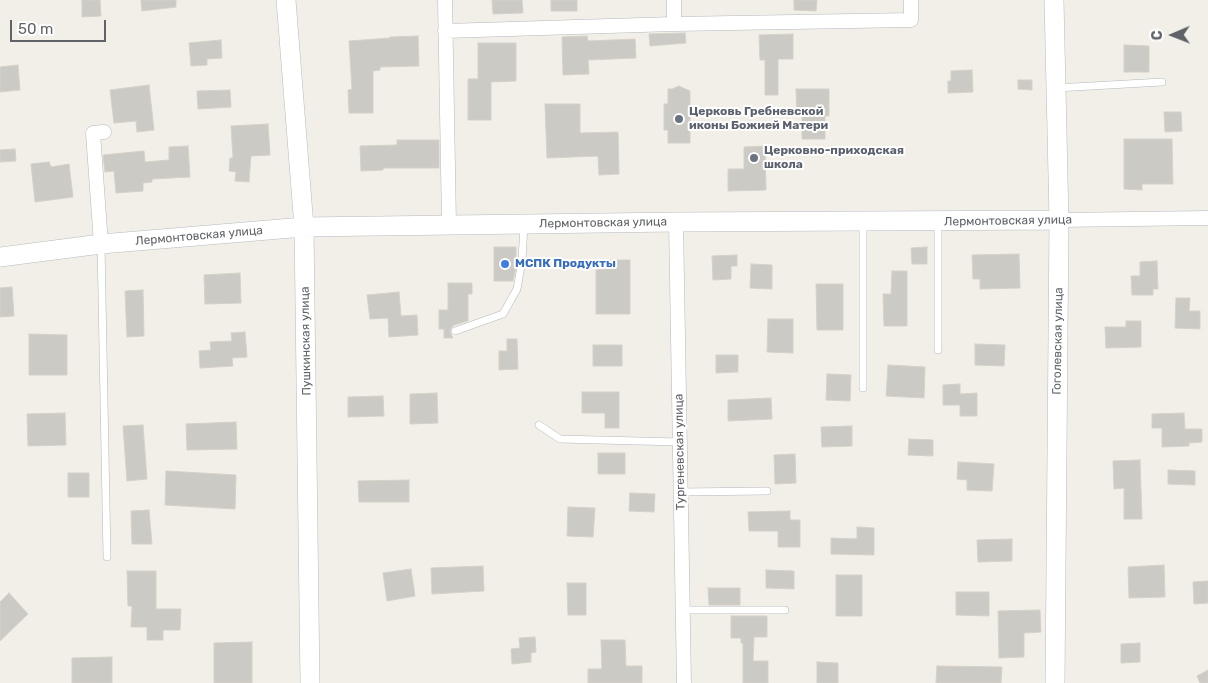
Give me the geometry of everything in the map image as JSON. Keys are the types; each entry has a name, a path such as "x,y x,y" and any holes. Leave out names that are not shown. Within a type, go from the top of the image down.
{"street":[{"name":"Пушкинская улица","path":"286,0 304,227 310,683"},
{"path":"445,0 449,224"},
{"path":"674,0 674,24"},
{"path":"445,31 674,24 911,20 911,0"},
{"name":"Гоголевская улица","path":"1054,0 1059,220 1055,683"},
{"path":"101,244 92,133 104,132"},
{"name":"Лермонтовская улица","path":"0,257 101,244 304,227 449,224 938,222 1208,218"},
{"name":"Тургеневская улица","path":"676,222 684,683"}],"lane":[{"path":"1056,88 1162,82"},
{"path":"863,221 863,388"},
{"path":"938,222 938,350"},
{"path":"455,331 503,314 516,289 522,261 524,224"},
{"path":"101,244 107,557"},
{"path":"539,425 560,439 679,442"},
{"path":"680,492 767,491"},
{"path":"682,610 785,610"}],"building":[{"path":"82,0 100,0 101,16 82,17"},
{"path":"141,0 176,0 176,7 142,11"},
{"path":"492,0 522,0 523,13 493,14"},
{"path":"551,0 577,0 577,11 551,11"},
{"path":"794,0 817,0 816,11 794,10"},
{"path":"685,33 686,43 650,46 649,34"},
{"path":"793,34 793,59 778,59 778,95 765,95 765,60 760,60 759,35"},
{"path":"418,36 419,66 380,67 380,70 373,71 373,113 349,113 348,90 352,89 349,41"},
{"path":"587,36 588,41 635,39 636,58 588,60 589,74 563,75 562,37"},
{"path":"221,40 222,58 207,59 207,65 191,66 189,43"},
{"path":"478,43 516,43 516,81 491,82 491,120 468,120 468,79 478,79"},
{"path":"1124,45 1149,46 1149,72 1124,72"},
{"path":"18,65 20,90 0,92 0,67"},
{"path":"972,70 973,92 948,93 948,81 951,81 951,71"},
{"path":"1018,80 1032,80 1032,90 1018,89"},
{"path":"149,85 154,130 137,132 136,121 114,123 110,90"},
{"name":"Церковь Гребневской иконы Божией Матери","path":"679,86 690,91 690,143 668,143 668,130 664,130 664,104 668,104 668,89"},
{"path":"796,89 829,89 829,116 825,116 825,139 802,139 802,115 797,116"},
{"path":"230,90 231,107 198,109 197,91"},
{"path":"545,104 580,104 580,133 618,132 619,174 599,175 598,156 547,158"},
{"path":"1164,112 1181,112 1182,131 1165,132"},
{"path":"268,124 270,155 251,156 249,182 235,181 236,172 229,171 230,158 233,158 231,126"},
{"path":"1124,139 1172,139 1173,184 1142,184 1142,190 1124,189"},
{"path":"397,140 439,140 439,168 383,168 383,170 361,171 360,146 397,145"},
{"path":"188,146 190,177 152,179 152,182 143,183 143,191 116,193 114,171 105,172 103,155 144,151 145,162 169,160 169,147"},
{"name":"Церковно-приходская школа","path":"765,146 766,190 728,191 728,169 744,169 744,147"},
{"path":"15,149 16,161 0,162 0,150"},
{"path":"49,162 51,167 69,164 73,197 35,202 31,164"},
{"name":"МСПК Продукты","path":"494,247 516,247 516,267 513,281 494,281"},
{"path":"927,247 927,264 912,264 911,248"},
{"path":"1019,254 1020,288 980,289 980,279 973,279 972,255"},
{"path":"737,255 737,266 731,266 731,279 713,280 712,256"},
{"path":"606,260 630,260 630,314 596,314 596,270 606,269"},
{"path":"1157,261 1158,289 1153,289 1153,295 1132,295 1131,276 1140,276 1140,262"},
{"path":"751,264 772,265 772,289 750,288"},
{"path":"892,271 907,271 907,326 884,326 883,294 891,294"},
{"path":"240,273 241,303 205,304 204,275"},
{"path":"448,283 472,283 472,294 468,294 468,321 454,325 451,328 450,332 453,338 444,338 444,329 439,329 439,310 448,310"},
{"path":"816,284 843,284 843,330 817,330"},
{"path":"12,287 14,316 0,317 0,288"},
{"path":"143,290 144,336 127,337 125,291"},
{"path":"399,292 401,316 417,315 418,335 389,337 388,318 370,319 367,295"},
{"path":"1176,298 1190,298 1189,311 1200,311 1200,329 1175,328"},
{"path":"768,319 793,319 793,353 767,352"},
{"path":"1126,321 1141,321 1141,347 1106,348 1105,327 1126,327"},
{"path":"245,332 247,357 232,358 233,366 200,368 199,351 211,350 210,342 232,341 231,333"},
{"path":"29,334 67,335 67,375 29,375"},
{"path":"507,339 517,339 518,369 499,370 499,351 507,351"},
{"path":"975,344 1005,345 1004,366 975,365"},
{"path":"593,345 622,345 622,366 593,366"},
{"path":"716,355 738,355 738,372 716,373"},
{"path":"888,365 925,367 924,398 886,396"},
{"path":"827,374 851,375 850,401 826,400"},
{"path":"960,384 960,394 977,393 977,416 960,416 960,405 943,405 943,385"},
{"path":"582,392 619,392 619,428 605,428 605,413 582,413"},
{"path":"437,393 438,423 410,424 410,394"},
{"path":"383,396 384,416 348,417 348,397"},
{"path":"771,398 772,419 728,421 728,400"},
{"path":"65,413 66,445 28,446 27,414"},
{"path":"1184,413 1185,429 1202,429 1202,442 1189,443 1189,446 1162,447 1162,428 1152,428 1152,414"},
{"path":"236,422 237,449 187,450 186,424"},
{"path":"143,425 147,479 127,481 123,426"},
{"path":"852,426 852,446 822,447 821,427"},
{"path":"909,439 933,440 933,456 908,455"},
{"path":"598,453 625,453 625,474 598,474"},
{"path":"795,454 796,483 775,484 774,455"},
{"path":"1140,460 1142,519 1124,519 1124,488 1114,489 1113,461"},
{"path":"958,462 994,464 992,491 967,490 967,480 957,479"},
{"path":"1168,470 1195,471 1195,485 1168,484"},
{"path":"166,471 236,475 235,509 165,505"},
{"path":"68,473 89,473 89,497 68,497"},
{"path":"409,480 409,502 359,502 358,481"},
{"path":"630,493 655,494 654,512 629,511"},
{"path":"568,507 595,508 593,537 567,536"},
{"path":"149,510 152,544 132,544 131,511"},
{"path":"790,511 790,520 800,520 800,547 778,547 778,531 749,531 748,512"},
{"path":"857,527 874,528 874,555 831,554 831,538 857,539"},
{"path":"1012,539 1012,561 978,562 977,540"},
{"path":"1164,565 1165,597 1129,598 1128,567"},
{"path":"483,566 484,591 432,594 431,568"},
{"path":"411,569 415,596 387,601 383,573"},
{"path":"766,570 794,571 794,589 766,588"},
{"path":"127,571 156,571 156,609 181,609 180,630 163,630 163,640 147,640 147,627 131,627 132,606 128,606"},
{"path":"836,575 862,575 862,616 836,616"},
{"path":"1208,581 1208,603 1194,604 1193,582"},
{"path":"567,583 586,583 586,615 568,615"},
{"path":"708,588 740,588 740,605 709,605"},
{"path":"956,592 989,592 989,616 956,615"},
{"path":"9,593 28,614 0,641 0,602"},
{"path":"1040,610 1041,632 1024,633 1024,657 999,658 998,611"},
{"path":"731,616 767,616 767,637 754,637 753,661 768,661 768,683 743,683 743,643 741,643 741,638 731,638"},
{"path":"535,637 536,652 531,653 531,662 512,664 511,649 520,648 519,638"},
{"path":"601,640 625,640 626,666 642,666 642,683 588,683 588,669 602,669"},
{"path":"252,642 252,683 214,683 214,643"},
{"path":"1140,643 1140,662 1121,663 1121,644"},
{"path":"112,657 112,683 72,683 72,658"},
{"path":"817,662 838,663 838,683 817,683"},
{"path":"937,666 1002,667 1001,683 936,683"},
{"path":"1208,670 1208,683 1200,683 1197,676"}],"place":[{"name":"Церковь Гребневской иконы Божией Матери","path":"679,119"},
{"name":"Церковно-приходская школа","path":"754,158"},
{"name":"МСПК Продукты","path":"505,264"}]}
